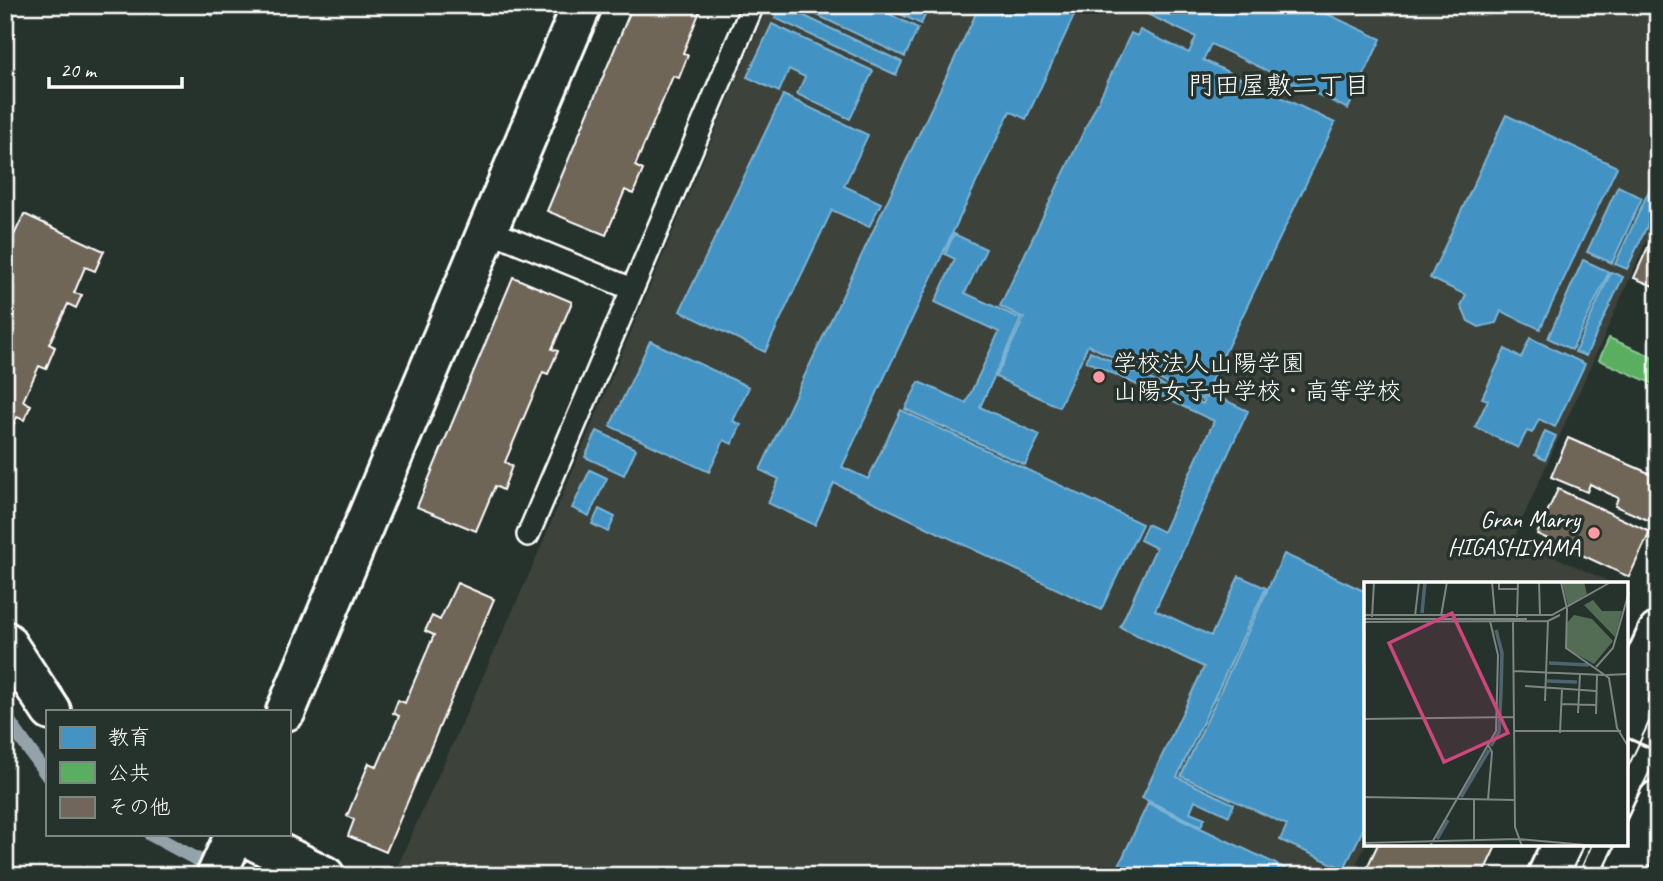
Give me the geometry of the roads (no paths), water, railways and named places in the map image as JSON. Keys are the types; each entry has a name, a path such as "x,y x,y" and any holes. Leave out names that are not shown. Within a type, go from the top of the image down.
{"street":[{"path":"286,710 582,5"},
{"path":"1628,698 1658,632"},
{"path":"5,641 50,710"},
{"path":"1628,716 1658,729"},
{"path":"1623,876 1658,800"},
{"path":"1548,876 1561,846"},
{"path":"230,848 325,876"}],"lane":[{"path":"528,535 753,5"},
{"path":"488,230 632,289"}],"waterway":[{"path":"5,716 46,774"},
{"path":"154,836 217,870"}],"tram line":[{"path":"1628,767 1658,703"},
{"path":"1628,817 1658,754"},
{"path":"1578,876 1591,846"},
{"path":"1601,876 1615,846"}],"place":[{"name":"学校法人山陽学園 山陽女子中学校・高等学校","path":"1099,377"},
{"name":"Gran Marry HIGASHIYAMA","path":"1594,533"}],"district":[{"name":"門田屋敷二丁目","path":"1279,85"}]}
